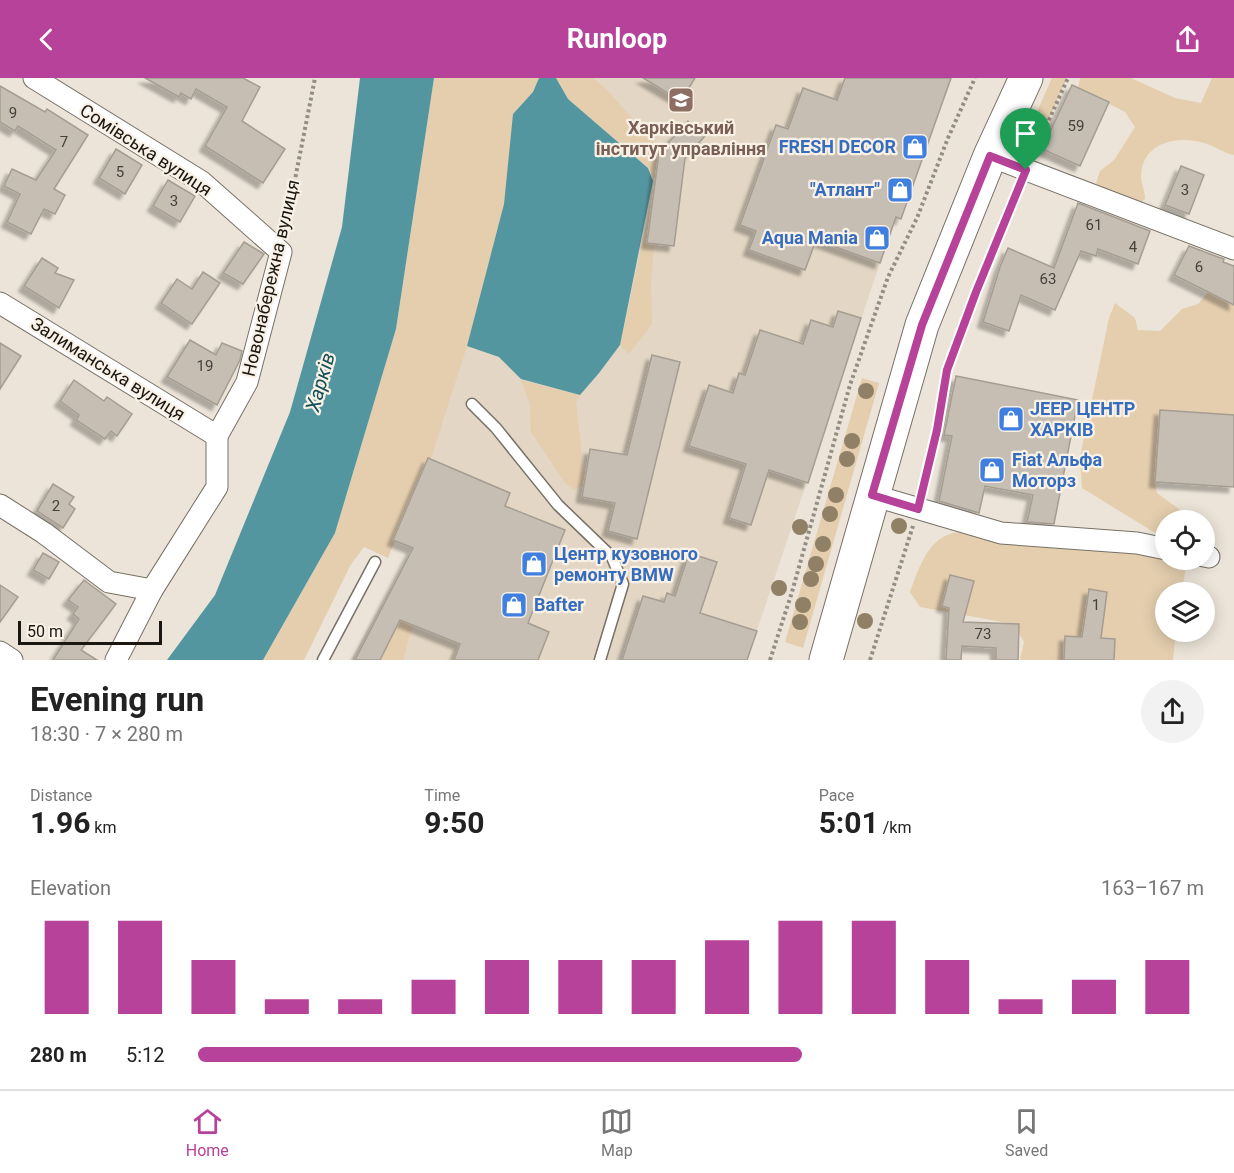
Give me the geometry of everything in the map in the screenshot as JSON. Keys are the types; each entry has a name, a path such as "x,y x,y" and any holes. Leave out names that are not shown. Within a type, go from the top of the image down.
{"main road":[{"path":"826,660 922,325 990,156 1026,78"}],"street":[{"name":"Сомівська вулиця","path":"34,78 202,182 281,252"},
{"path":"990,156 1234,249"},
{"name":"Новонабережна вулиця","path":"116,660 152,590 217,487 217,436 247,382 281,252"},
{"name":"Залиманська вулиця","path":"0,303 217,436"},
{"path":"872,495 1001,533 1137,543 1155,547"},
{"path":"0,505 44,533 110,582 152,590"},
{"path":"0,652 12,660"}],"lane":[{"path":"472,404 496,428 558,505 612,557 622,584 600,660"},
{"path":"323,660 375,562"}],"path":[{"name":"Новонабережна вулиця","path":"281,252 315,78"},
{"path":"770,660 792,592 850,385 888,278 917,218 948,138 975,78"},
{"path":"870,660 918,509 937,430 947,370 1026,170 1068,78"}],"shaded area":[{"path":"434,78 539,78 533,92 513,114 504,204 467,346 431,458 422,472 388,558 364,547 350,566 304,660 263,660 335,533 396,329"},
{"path":"501,78 952,78 901,219 896,218 880,263 747,660 351,660 412,549 393,540"},
{"path":"556,78 593,78 653,141 660,171 651,284 652,324 629,354 620,345 655,186 650,169 568,99"},
{"path":"1052,78 1067,78 1033,156 1024,149 1023,143"},
{"path":"1080,78 1131,78 1175,98 1201,103 1212,78 1234,78 1234,155 1204,143 1173,141 1155,149 1143,164 1141,176 1145,199 1141,202 1103,191 1096,183 1100,171 1114,160 1135,127 1125,112 1078,88"},
{"path":"1234,266 1234,415 1160,411 1155,482 1157,493 1180,510 1155,510 1155,532 1082,488 1080,457 1109,318 1115,303 1135,318 1138,330 1160,331 1182,309 1198,304"},
{"path":"862,378 879,383 803,648 785,642"},
{"path":"521,380 580,395 576,403 583,465 588,483 574,490 565,483 531,432 530,403"},
{"path":"978,532 1155,556 1155,570 1185,570 1184,582 1155,582 1155,642 1175,642 1173,660 1020,660 1024,642 1013,624 920,607 910,592 924,558 935,543 950,534"},
{"path":"425,571 431,593 410,634 403,660 380,660"}],"water":[{"name":"Харків","path":"360,78 434,78 396,329 335,533 263,660 167,660 215,595 290,412 342,227"},
{"path":"539,78 556,78 568,99 648,168 653,181 620,345 580,395 521,379 499,357 467,346 504,204 513,114 533,92"}],"building":[{"path":"145,78 243,78 260,87 242,121 285,149 263,183 205,146 227,107 196,89 191,99 181,93 179,97"},
{"path":"643,78 695,78 681,101"},
{"path":"845,78 951,78 901,219 896,217 880,263 816,240 805,270 749,250 756,231 740,225 776,125 788,129 803,88 837,100"},
{"path":"1072,85 1109,102 1080,166 1042,149"},
{"path":"0,86 45,112 47,109 88,135 54,189 65,195 55,214 44,209 31,234 7,222 20,194 4,186 12,169 36,180 56,150 18,126 15,131 0,122"},
{"path":"688,121 705,136 685,158 674,246 647,243 659,153"},
{"path":"116,149 142,165 125,194 99,178"},
{"path":"1181,166 1204,175 1189,214 1165,205"},
{"path":"168,180 195,196 180,222 153,206"},
{"path":"1078,203 1150,231 1138,264 1098,249 1096,256 1081,251 1055,310 1021,295 1009,331 983,322 1008,248 1054,268"},
{"path":"244,242 264,254 243,284 223,273"},
{"path":"1189,246 1224,259 1223,262 1234,266 1234,305 1174,275"},
{"path":"42,258 58,268 55,273 74,280 59,308 24,286"},
{"path":"203,272 220,283 192,324 161,303 177,279 192,289"},
{"path":"838,311 861,318 808,483 769,470 751,525 729,518 746,464 689,446 709,385 733,393 739,373 745,375 760,330 803,344 811,320 833,327"},
{"path":"190,340 216,355 222,343 242,351 240,360 217,405 167,377"},
{"path":"0,343 21,356 0,389"},
{"path":"652,355 680,362 637,539 608,531 615,503 582,497 590,449 627,455"},
{"path":"956,376 1078,400 1054,524 1027,522 1033,495 985,486 979,513 939,501 952,436 944,435"},
{"path":"74,380 104,401 107,397 132,414 117,436 111,431 105,439 76,420 79,415 60,401"},
{"path":"1160,410 1234,415 1234,487 1155,482"},
{"path":"428,458 510,493 505,506 565,530 528,623 549,632 538,660 454,660 460,644 400,620 380,660 355,660 413,548 393,540"},
{"path":"53,484 74,497 69,504 75,509 63,528 37,511"},
{"path":"43,553 59,562 49,579 33,570"},
{"path":"689,553 717,562 700,613 757,631 747,660 622,660 643,596 664,602 667,593 675,596"},
{"path":"950,575 974,581 963,622 1019,624 1018,660 996,660 996,648 962,646 961,660 946,660 949,608 942,606"},
{"path":"84,580 116,604 81,650 97,660 53,660 79,619 73,614 78,607 68,600"},
{"path":"0,585 18,597 0,622"},
{"path":"1089,589 1107,592 1101,638 1115,639 1114,660 1064,660 1065,636 1082,637"}],"place":[{"name":"Харківський інститут управління","path":"681,100"},
{"name":"FRESH DECOR","path":"915,147"},
{"name":"\"Атлант\"","path":"900,190"},
{"name":"Aqua Mania","path":"877,238"},
{"name":"JEEP ЦЕНТР ХАРКІВ","path":"1011,419"},
{"name":"Fiat Альфа Моторз","path":"992,470"},
{"name":"Центр кузовного ремонту BMW","path":"534,564"},
{"name":"Bafter","path":"514,605"}],"route":[{"path":"990,156 1026,170 947,370 937,430 918,509 872,495 922,325 990,156"}]}
